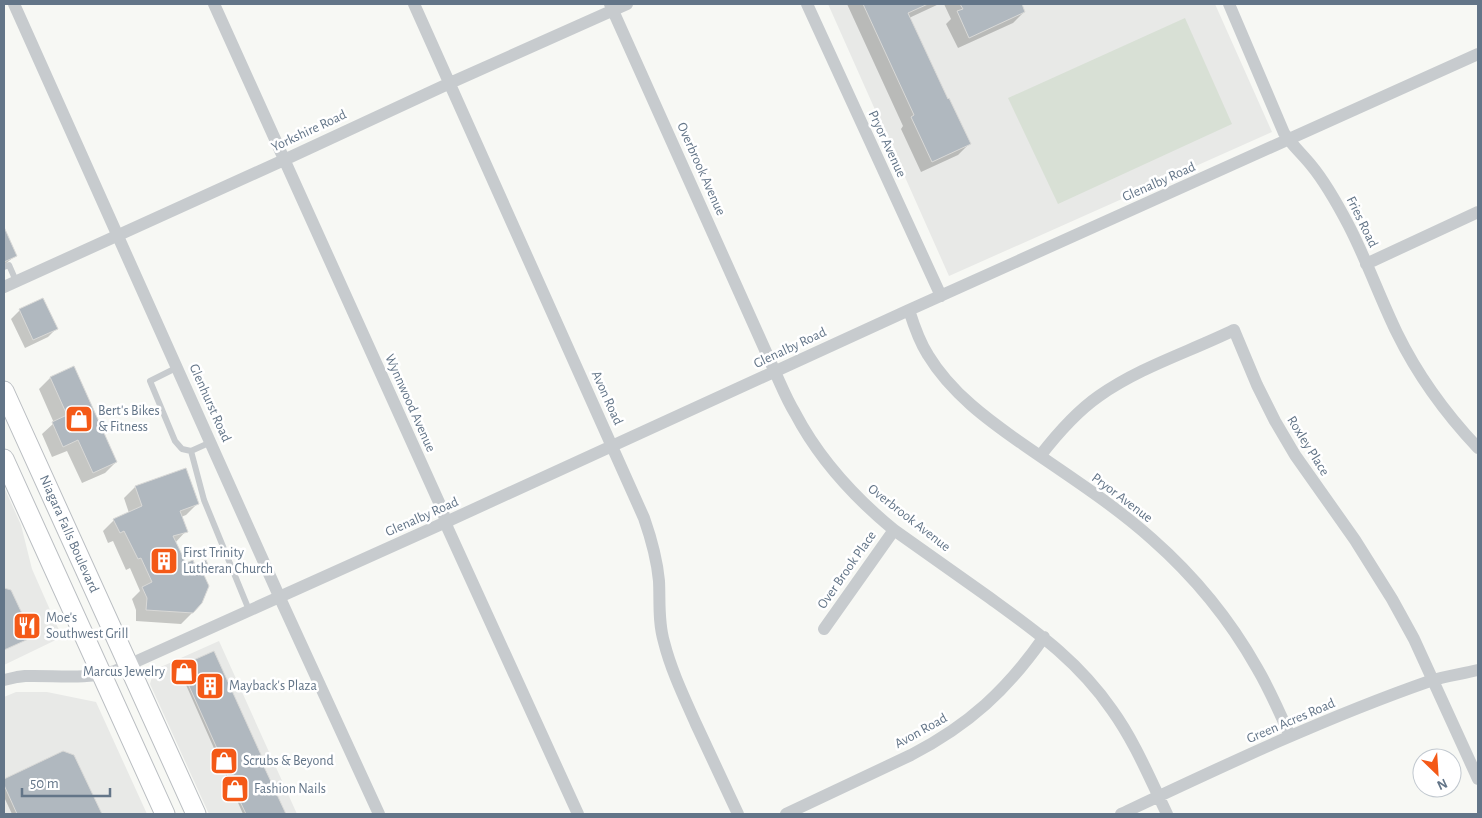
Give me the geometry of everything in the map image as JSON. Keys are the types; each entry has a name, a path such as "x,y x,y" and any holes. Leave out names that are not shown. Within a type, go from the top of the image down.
{"main road":[{"name":"Niagara Falls Boulevard","path":"4,391 115,671 165,814"},
{"name":"Niagara Falls Boulevard","path":"4,459 115,671 196,814"}],"street":[{"name":"Glenhurst Road","path":"14,4 279,596 379,814"},
{"name":"Wynnwood Avenue","path":"214,4 438,500 452,538 578,814"},
{"name":"Avon Road","path":"414,4 644,518 656,562 663,640 669,659 679,687 738,814"},
{"name":"Yorkshire Road","path":"4,286 284,160 612,7 627,4"},
{"name":"Pryor Avenue","path":"807,4 941,296"},
{"name":"Fries Road","path":"1229,4 1288,140 1295,145 1312,166 1332,196 1349,227 1397,332 1421,375 1443,408 1478,448"},
{"name":"Overbrook Avenue","path":"612,7 775,372 795,414 820,454 834,473 859,499 894,530 1044,637 1069,659 1113,711 1131,740 1166,814"},
{"name":"Glenalby Road","path":"115,671 1478,54"},
{"path":"1366,264 1478,212"},
{"name":"Pryor Avenue","path":"909,310 916,333 924,350 947,381 967,402 990,421 1126,518 1176,562 1199,586 1240,639 1257,667 1273,696 1290,736"},
{"name":"Roxley Place","path":"1040,456 1072,418 1097,397 1133,376 1234,330 1257,385 1275,421 1295,455 1380,579 1414,639 1478,779"},
{"name":"Over Brook Place","path":"824,629 894,530"},
{"name":"Avon Road","path":"786,814 911,755 957,728 982,709 1005,687 1026,663 1044,637"},
{"name":"Green Acres Road","path":"1121,814 1290,736 1432,680 1478,670"},
{"path":"4,680 25,676 84,677 115,671"}],"lane":[{"path":"4,267 9,265 16,281"},
{"path":"178,367 150,380 175,441 182,449 191,451 211,442"},
{"path":"191,451 204,500 249,610"}],"shaded area":[{"path":"828,4 1215,4 1272,132 949,276"},
{"path":"1185,18 1232,124 1058,204 1008,98"},
{"path":"4,487 21,525 32,569 62,637 4,665"},
{"path":"219,641 297,814 209,814 150,684 154,670"},
{"path":"16,692 47,692 96,702 147,814 4,814 4,697"}],"building":[{"path":"863,4 928,4 908,13 971,144 932,162 911,117 914,115"},
{"path":"960,4 1022,4 1025,12 969,38 957,11 963,9"},
{"path":"4,227 17,256 4,262"},
{"path":"43,298 58,329 33,340 19,309"},
{"name":"Bert's Bikes & Fitness","path":"74,366 117,462 93,473 78,440 63,447 52,422 67,415 50,377"},
{"path":"186,468 199,504 180,511 188,532 173,536 186,563 193,560 195,565 206,560 210,569 203,573 209,586 202,603 193,613 146,610 147,598 142,587 152,582 141,558 138,559 124,531 120,533 113,519 142,506 135,486"},
{"path":"4,588 11,590 33,637 4,650"},
{"path":"214,651 286,814 246,814 227,774 180,666"},
{"path":"63,751 74,755 102,814 17,814 4,785 4,779"}],"place":[{"name":"Bert's Bikes & Fitness","path":"79,419"},
{"name":"First Trinity Lutheran Church","path":"164,561"},
{"name":"Moe's Southwest Grill","path":"27,626"},
{"name":"Marcus Jewelry","path":"184,672"},
{"name":"Mayback's Plaza","path":"210,686"},
{"name":"Scrubs & Beyond","path":"224,761"},
{"name":"Fashion Nails","path":"235,789"}]}
